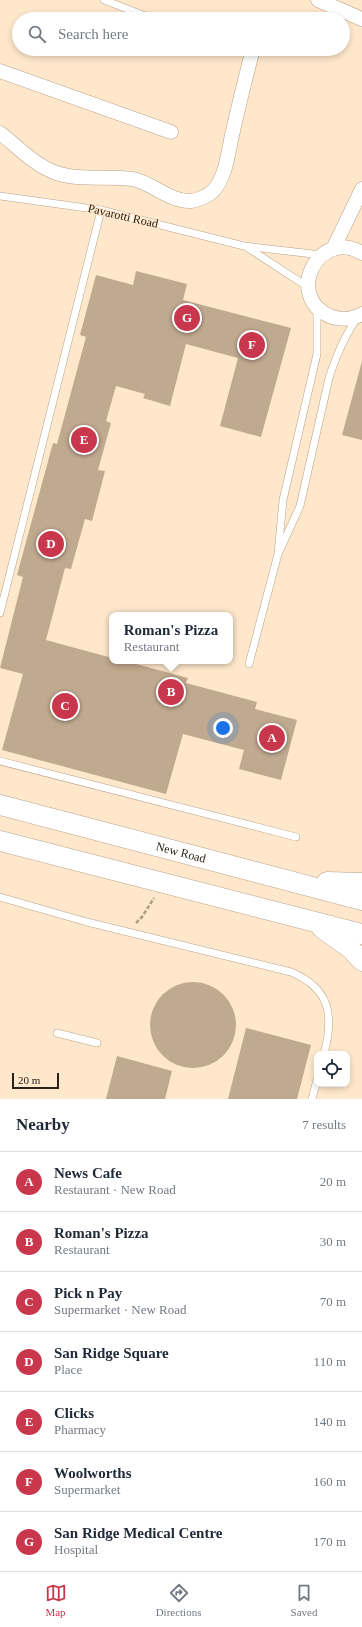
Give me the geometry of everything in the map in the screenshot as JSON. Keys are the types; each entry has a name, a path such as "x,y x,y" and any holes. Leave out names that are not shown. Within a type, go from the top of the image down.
{"main road":[{"name":"New Road","path":"0,805 362,900"},
{"path":"0,841 362,934"},
{"path":"285,880 362,883"},
{"path":"313,921 350,948 362,961"}],"street":[{"path":"318,0 345,5 362,19"},
{"path":"0,133 31,158 54,172 66,176 135,180 149,184 167,195 178,199 191,201 212,192 224,172 251,56"},
{"path":"0,71 171,132"},
{"path":"361,315 348,319 337,318 326,314 318,308 311,298 308,287 309,275 314,264 327,252 362,196"},
{"path":"327,252 345,248 362,253"}],"lane":[{"path":"104,0 135,12"},
{"name":"Pavarotti Road","path":"0,196 101,210 244,246 277,251 327,252"},
{"path":"0,613 101,210"},
{"name":"Pavarotti Road","path":"244,246 308,287"},
{"path":"249,664 278,554 283,500 317,354 318,308"},
{"path":"278,554 300,506 329,378 336,357 343,340 361,315"},
{"path":"0,761 296,837"},
{"path":"0,897 127,931 291,972 301,976 316,989 325,1000 330,1014 329,1036 325,1051"},
{"path":"57,1033 97,1043"},
{"path":"312,1099 315,1087"}],"path":[{"path":"127,931 142,917 166,884"}],"building":[{"path":"136,271 187,284 183,300 291,328 261,437 220,426 238,358 186,344 170,406 143,398 145,394 116,386 106,421 111,423 98,470 105,471 92,521 85,519 71,569 65,568 46,640 109,657 109,664 136,664 188,678 186,683 257,702 255,709 297,720 281,780 239,769 244,750 183,734 166,794 2,750 23,674 0,668 23,577 17,575 53,443 57,444 86,337 80,335 96,275 133,285"},
{"path":"362,361 362,440 342,435"},
{"path":"193,982 210,985 224,994 233,1008 236,1025 233,1042 224,1056 210,1065 193,1068 176,1065 162,1056 153,1042 150,1025 153,1008 162,994 176,985"},
{"path":"246,1028 311,1045 297,1099 228,1099"},
{"path":"117,1056 172,1071 165,1099 106,1099"}],"place":[{"name":"San Ridge Medical Centre","path":"187,318"},
{"name":"Woolworths","path":"252,345"},
{"name":"Clicks","path":"84,440"},
{"name":"San Ridge Square","path":"51,544"},
{"name":"Roman's Pizza","path":"171,692"},
{"name":"Pick n Pay","path":"65,706"},
{"name":"News Cafe","path":"272,738"}]}
